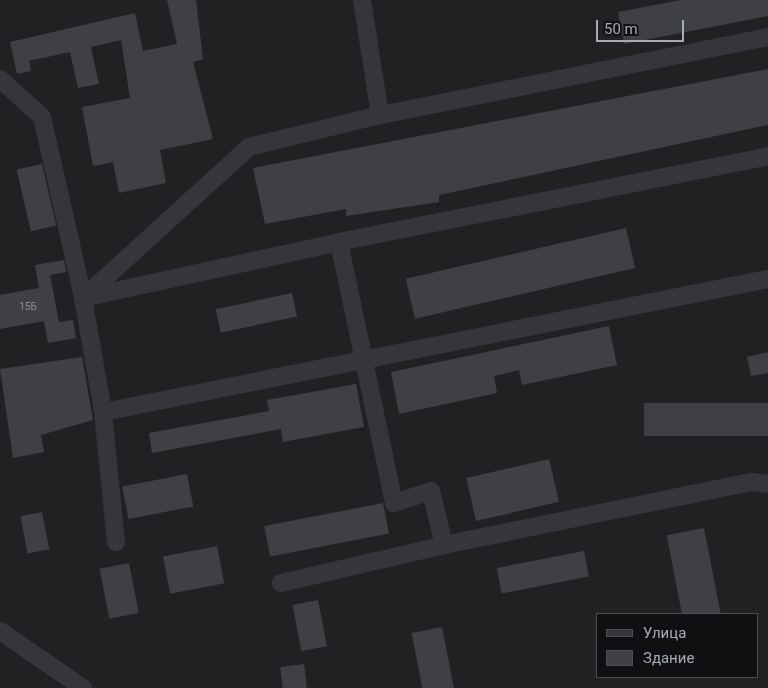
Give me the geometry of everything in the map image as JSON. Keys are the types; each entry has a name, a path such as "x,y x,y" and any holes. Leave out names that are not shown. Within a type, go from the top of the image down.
{"street":[{"path":"362,0 380,115"},
{"path":"83,298 249,147 380,115 768,37"},
{"path":"0,79 42,118 83,298 102,412 116,542"},
{"path":"83,298 339,242 768,156"},
{"path":"339,242 366,358 394,503 431,491 444,545"},
{"path":"102,412 768,279"},
{"path":"281,583 444,545 752,482 768,484"},
{"path":"0,631 83,688"}],"shaded area":[{"path":"0,0 768,0 768,688 0,688"}],"building":[{"path":"167,0 196,0 203,59 193,62 213,139 160,150 166,183 119,193 113,162 93,166 82,107 130,98 121,40 91,47 99,84 78,88 70,52 29,61 31,71 17,74 10,42 135,13 143,51 177,44"},
{"path":"681,0 768,0 768,16 624,44 618,12"},
{"path":"768,69 768,125 439,195 439,202 346,216 346,209 265,224 253,168"},
{"path":"42,164 56,225 31,231 17,170"},
{"path":"626,228 635,268 415,319 406,279"},
{"path":"64,260 66,272 50,275 59,322 73,320 76,338 48,343 44,321 0,329 0,295 39,288 35,265"},
{"path":"292,293 297,316 221,333 216,309"},
{"path":"609,326 617,365 522,385 519,370 494,376 497,393 399,414 391,372"},
{"path":"768,352 768,373 751,376 747,357"},
{"path":"82,357 93,420 41,435 44,452 13,458 0,369"},
{"path":"356,384 364,427 283,442 281,429 152,453 149,433 269,411 267,400"},
{"path":"644,403 768,403 768,436 644,436"},
{"path":"549,459 559,502 476,521 466,478"},
{"path":"187,474 193,506 129,519 122,487"},
{"path":"383,503 389,533 270,557 264,526"},
{"path":"42,512 49,549 28,553 20,516"},
{"path":"704,528 721,613 682,613 667,535"},
{"path":"217,546 224,583 170,594 163,556"},
{"path":"584,551 589,577 502,594 497,568"},
{"path":"129,563 139,613 109,619 100,569"},
{"path":"318,600 327,646 301,651 292,605"},
{"path":"442,627 454,688 422,688 412,633"},
{"path":"304,664 307,688 283,688 280,667"}]}
